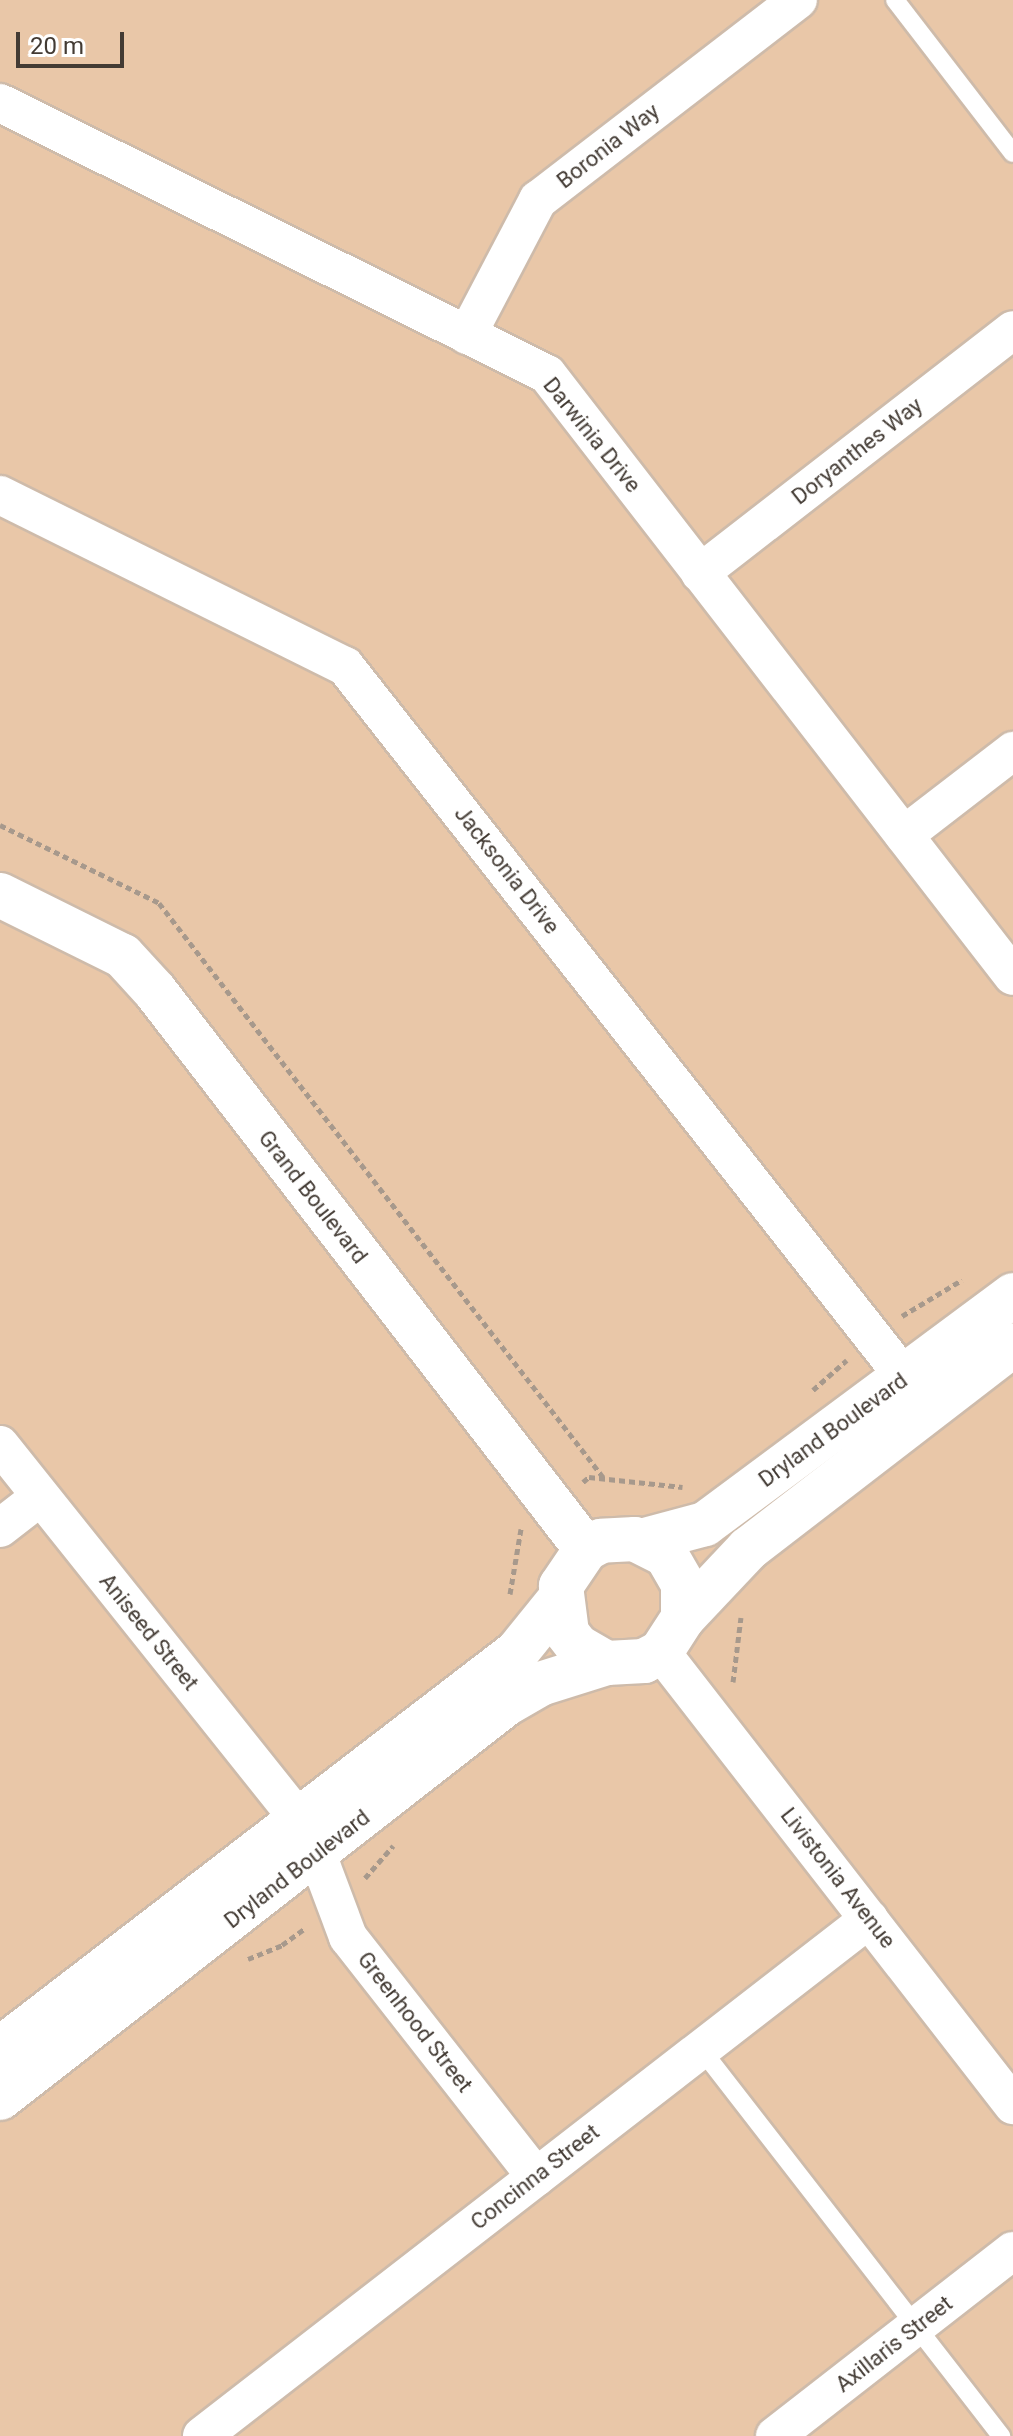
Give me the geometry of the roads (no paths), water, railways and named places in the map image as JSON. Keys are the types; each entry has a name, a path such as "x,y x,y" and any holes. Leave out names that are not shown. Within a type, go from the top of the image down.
{"street":[{"name":"Boronia Way","path":"467,335 538,200 798,0"},
{"name":"Darwinia Drive","path":"0,103 547,374 1013,976"},
{"name":"Doryanthes Way","path":"700,573 1013,330"},
{"name":"Jacksonia Drive","path":"0,495 345,666 905,1378"},
{"path":"904,835 1013,751"},
{"name":"Grand Boulevard","path":"0,895 123,956 155,991 586,1549"},
{"name":"Dryland Boulevard","path":"641,1541 705,1524 1013,1295"},
{"name":"Dryland Boulevard","path":"672,1635 748,1549 1013,1345"},
{"name":"Aniseed Street","path":"0,1445 308,1837"},
{"path":"0,1528 40,1497"},
{"path":"618,1538 641,1541 676,1569 686,1601 672,1635 626,1665 607,1663 577,1646 567,1633 559,1600 566,1571 586,1549 618,1538"},
{"name":"Dryland Boulevard","path":"0,2098 308,1837 517,1652 559,1600"},
{"name":"Livistonia Avenue","path":"672,1635 869,1919 1013,2105"},
{"name":"Dryland Boulevard","path":"0,2049 506,1704 540,1684 607,1663"},
{"name":"Greenhood Street","path":"308,1837 348,1937 536,2177"},
{"name":"Concinna Street","path":"202,2436 869,1919"},
{"name":"Axillaris Street","path":"775,2436 1013,2251"}],"lane":[{"path":"895,0 1013,153"},
{"path":"701,2049 1001,2436"}]}
